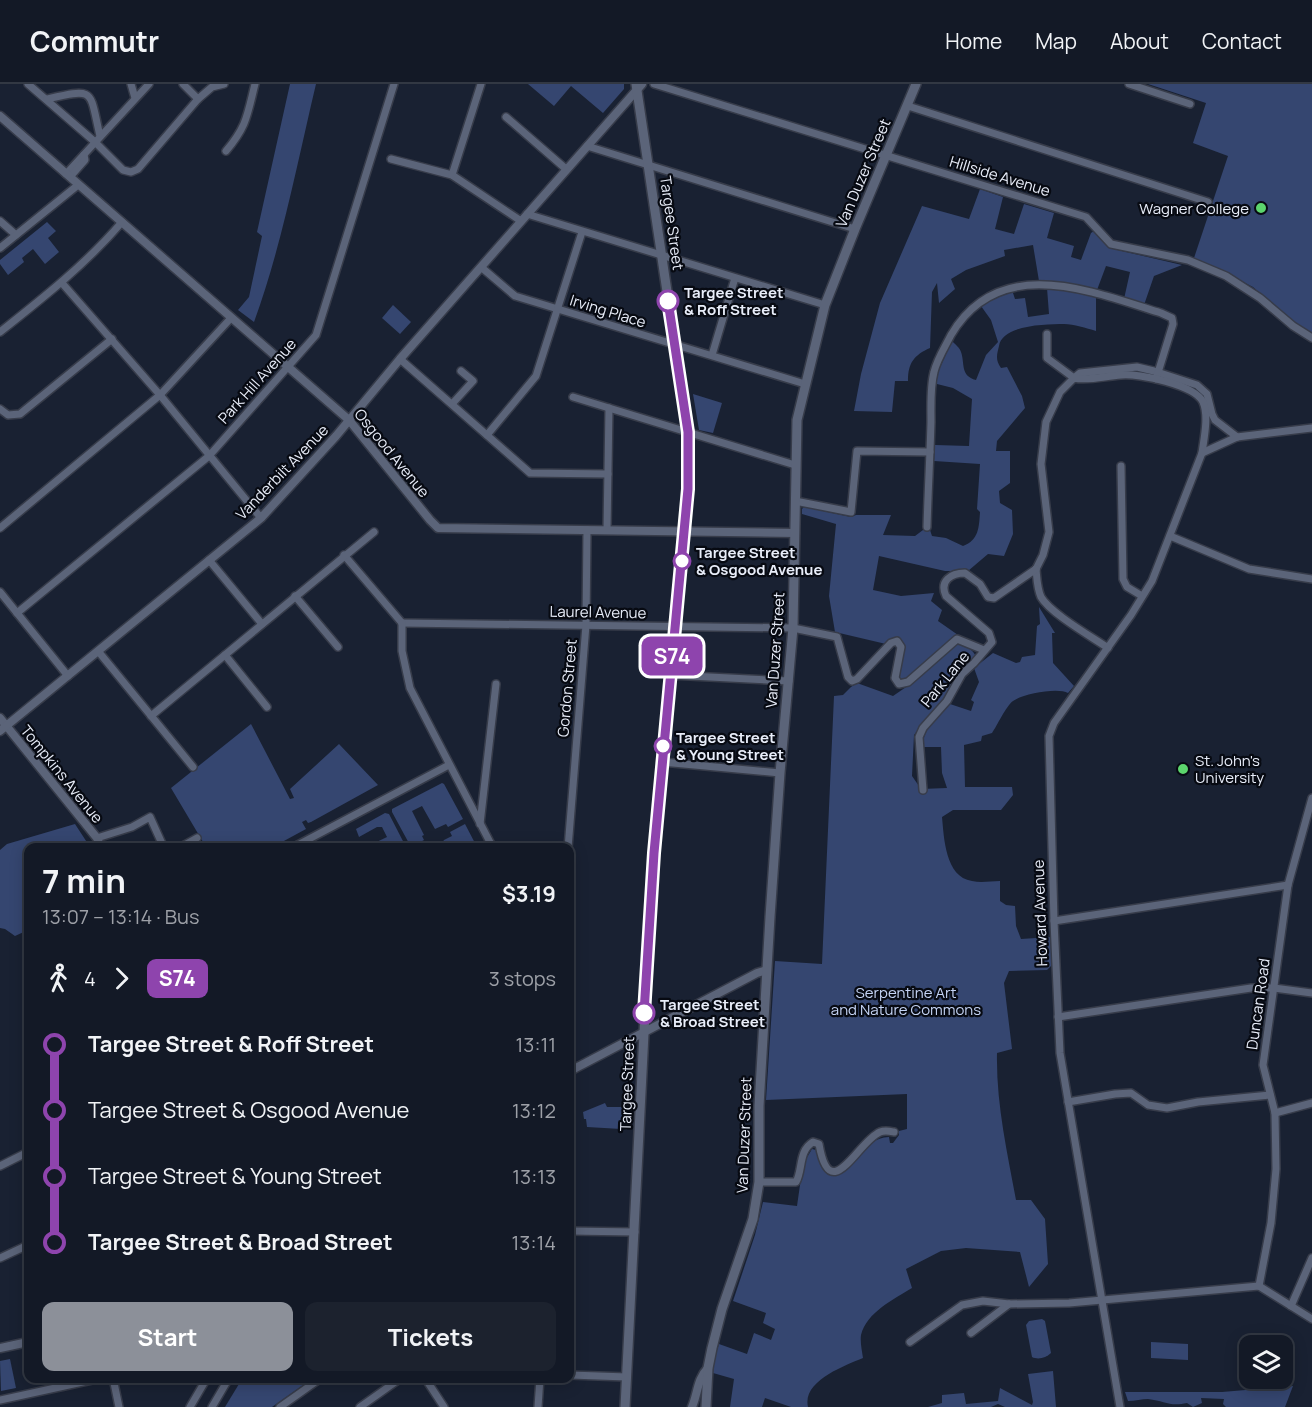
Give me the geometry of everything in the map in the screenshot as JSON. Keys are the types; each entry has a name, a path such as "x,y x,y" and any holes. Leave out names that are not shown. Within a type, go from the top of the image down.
{"main road":[{"name":"Van Duzer Street","path":"708,1368 722,1309 753,1219 759,1182 759,1106 780,773 793,628 797,420 825,305 916,84"},
{"name":"Targee Street","path":"626,1407 652,876 674,626 686,531 688,432 638,86"},
{"path":"706,1407 708,1368"}],"street":[{"path":"28,84 97,139 123,170 135,171 198,99 212,87 224,84"},
{"path":"131,84 135,98"},
{"path":"68,175 85,159 84,155 97,139 148,84"},
{"path":"183,84 198,99"},
{"path":"226,151 241,134 255,84"},
{"name":"Park Hill Avenue","path":"17,614 209,456 316,335 394,84"},
{"path":"453,175 481,84"},
{"name":"Hillside Avenue","path":"654,84 1086,217 1111,244 1167,255 1207,268 1237,283 1312,338"},
{"path":"1129,84 1190,104"},
{"name":"Vanderbilt Avenue","path":"3,729 261,518 349,420 638,86"},
{"path":"47,99 81,92 87,94 92,99 97,139"},
{"path":"908,106 1208,202"},
{"name":"Osgood Avenue","path":"0,116 349,420 438,528 795,532"},
{"path":"506,117 566,170"},
{"path":"587,146 855,228"},
{"path":"391,159 453,175 524,218 582,232 825,305"},
{"path":"0,248 78,185"},
{"path":"0,221 16,235"},
{"path":"0,332 62,283 101,247 122,222"},
{"path":"486,435 536,376 559,310 582,232"},
{"name":"Irving Place","path":"481,267 515,296 805,384"},
{"path":"712,355 735,278"},
{"path":"62,283 160,395 261,518"},
{"path":"927,527 933,373 958,323 978,303 1008,288 1043,284 1091,291 1161,313 1173,320 1157,376"},
{"path":"0,528 160,395 231,318"},
{"path":"1047,334 1047,358 1074,378 1081,380 1144,368 1197,394 1215,420 1237,438"},
{"path":"0,409 8,415 20,414 112,339"},
{"path":"400,359 530,473 608,474"},
{"path":"452,404 473,381 461,371"},
{"path":"1074,378 1060,392 1046,422 1041,464 1049,532 1043,555 1036,569 1037,586 1046,603 1076,627 1108,648"},
{"path":"573,397 795,465"},
{"path":"607,530 609,408"},
{"name":"Howard Avenue","path":"1120,1407 1060,1053 1050,786 1051,727 1108,648 1152,581 1202,453 1208,411"},
{"path":"1202,453 1237,438 1312,428"},
{"path":"795,501 851,512 857,451 930,452"},
{"path":"1121,466 1123,579 1127,587 1142,596"},
{"name":"Gordon Street","path":"568,843 586,625 587,530"},
{"path":"151,716 374,532"},
{"path":"1170,536 1249,569 1312,579"},
{"path":"344,555 402,622 404,668 410,688 490,843"},
{"path":"209,560 262,624"},
{"name":"Park Lane","path":"923,790 920,737 923,728 947,701 962,674 975,663 992,642 991,636 976,620 946,596 943,590 946,580 951,575 965,573 980,584 988,597 994,598 1036,569"},
{"path":"0,592 68,676"},
{"path":"296,596 338,647"},
{"name":"Laurel Avenue","path":"402,622 793,628 837,637 848,677 852,681 857,679 897,641 901,647 895,678 900,684 908,682 957,639 984,650"},
{"path":"98,651 193,767"},
{"path":"225,655 267,707"},
{"path":"670,675 789,681"},
{"path":"480,824 495,684"},
{"name":"Tompkins Avenue","path":"0,718 3,729 99,843"},
{"path":"662,762 780,773"},
{"path":"301,843 449,765"},
{"name":"Duncan Road","path":"1259,1286 1275,1197 1276,1169 1275,1113 1263,1065 1288,885 1312,798"},
{"path":"97,838 132,827 150,817 162,843"},
{"path":"188,843 197,838"},
{"path":"1054,921 1288,885"},
{"path":"574,1069 754,974 768,970"},
{"path":"1058,1017 1251,988 1274,988 1312,993"},
{"path":"1068,1102 1131,1093 1148,1105 1167,1108 1198,1102 1270,1095"},
{"path":"1275,1113 1312,1103"},
{"path":"759,1182 796,1182 804,1154 808,1145 813,1142 819,1144 824,1165 828,1170 834,1171 845,1167 876,1134 886,1130 894,1132"},
{"path":"0,1166 24,1154"},
{"path":"574,1232 635,1232"},
{"path":"0,1258 24,1247"},
{"path":"1291,1306 1312,1258"},
{"path":"909,1342 962,1305 983,1301 1009,1304 1103,1299 1259,1286 1312,1319"},
{"path":"971,1333 1009,1304"},
{"path":"0,1348 24,1343"},
{"name":"Van Duzer Street","path":"692,1407 697,1396 698,1384 708,1368"},
{"path":"574,1375 627,1377"},
{"path":"0,1400 78,1383"},
{"path":"114,1383 119,1407"},
{"path":"190,1407 204,1383"},
{"path":"212,1407 226,1383"},
{"path":"280,1407 314,1383"},
{"path":"360,1407 394,1383"},
{"path":"428,1383 444,1407"},
{"path":"538,1407 540,1383"}],"green space":[{"path":"290,84 316,84 281,234 254,322 238,310 249,297 262,236 257,232"},
{"path":"528,84 624,84 624,89 603,113 571,86 554,106"},
{"name":"Wagner College","path":"1148,84 1312,84 1312,335 1286,317 1253,287 1193,261 1228,156 1193,143 1206,103"},
{"path":"980,189 1003,197 995,229 1014,234 1024,204 1054,213 1047,238 1074,246 1071,257 1081,260 1091,233 1094,231 1109,248 1182,265 1154,276 1144,305 1124,299 1130,272 1106,266 1097,290 1060,282 1039,281 1033,245 1004,250 1005,256 966,270 951,279 955,289 939,303 937,283 932,292 930,348 913,360 909,369 908,381 895,381 892,412 854,411 861,374 880,303 922,206 969,219"},
{"path":"47,222 56,231 48,238 59,252 45,264 33,249 22,258 24,262 8,275 0,264 0,260"},
{"path":"1047,288 1096,296 1096,331 1068,324 1036,325 1008,334 999,346 998,362 1001,368 1007,367 1022,396 1025,408 997,441 996,451 1010,451 1010,483 999,491 1000,503 1012,510 1013,534 1004,556 988,554 968,571 945,571 879,556 873,590 901,596 934,593 931,601 942,610 938,621 958,635 908,679 903,680 898,677 903,644 886,644 835,632 829,596 836,524 802,514 802,509 804,507 851,517 891,515 883,535 915,536 923,530 930,530 932,536 946,538 963,546 972,540 979,523 980,512 977,509 980,464 934,461 935,445 969,446 972,399 953,388 937,384 937,374 952,341 960,351 965,372 976,380 986,355 998,342 991,320 981,306 1001,293 1012,290 1015,299 1025,298 1028,317 1049,314"},
{"path":"393,305 411,322 400,334 382,318"},
{"path":"693,394 722,403 713,433 699,430"},
{"name":"Serpentine Art and Nature Commons","path":"1039,607 1055,633 1052,633 1053,663 1074,686 1068,693 1049,691 1018,698 1007,707 992,733 982,736 981,741 964,745 965,787 1012,787 1013,795 1001,810 953,810 942,817 948,855 956,872 972,881 1000,881 1000,901 1006,905 1015,906 1016,926 1021,939 1051,937 1051,966 1047,970 1009,971 1004,983 1012,1049 997,1053 1000,1109 1016,1200 1031,1200 1045,1219 1048,1264 1029,1287 1020,1252 966,1248 941,1251 906,1269 912,1288 882,1307 864,1327 861,1335 863,1358 836,1370 818,1382 811,1390 808,1407 791,1407 765,1398 762,1407 730,1407 734,1379 713,1373 712,1366 719,1344 747,1354 754,1333 771,1340 775,1329 763,1323 766,1313 733,1301 755,1235 763,1202 797,1206 803,1164 812,1149 816,1150 820,1163 827,1172 837,1172 846,1169 864,1150 879,1139 889,1137 890,1143 893,1143 899,1131 907,1129 907,1094 766,1100 775,961 822,964 834,696 843,695 857,683 893,696 956,644 971,650 976,657 955,678 946,699 914,735 912,776 921,789 947,788 942,773 941,747 922,747 928,728 950,704 971,711 974,702 971,700 979,682 974,668 993,653 1016,663 1020,662 1022,657 1035,655 1037,626 1040,624"},
{"path":"251,724 290,799 294,798 290,789 339,744 378,785 311,822 308,823 306,820 302,822 306,829 280,843 204,843 171,788"},
{"path":"442,783 463,819 448,827 446,824 435,829 422,806 412,811 424,835 422,836 424,840 418,843 409,843 392,809"},
{"path":"385,813 389,814 404,843 374,843 387,837 382,827 377,827 359,837 356,829"},
{"path":"75,824 87,843 24,843 24,932 15,936 0,928 0,850 7,844"},
{"path":"465,824 475,843 442,843 452,836 450,832"},
{"path":"605,1103 607,1107 629,1107 627,1130 587,1127 583,1112"},
{"path":"1042,1319 1045,1321 1051,1353 1037,1358 1032,1357 1026,1325 1029,1321"},
{"path":"1151,1342 1188,1344 1188,1360 1151,1358"},
{"path":"10,1359 16,1388 1,1391 0,1361"},
{"path":"1053,1371 1056,1407 1005,1407 998,1404 991,1407 928,1407 942,1403 942,1395 964,1393 966,1404 998,1401 1000,1388 1032,1405 1028,1374"},
{"path":"240,1383 306,1383 272,1407 225,1407"},
{"path":"1292,1389 1285,1407 1226,1407 1223,1404 1224,1399 1201,1398 1202,1403 1193,1407 1187,1403 1172,1404 1148,1399 1128,1401 1125,1392"}],"bus line":[{"name":"S74","path":"644,1013 654,853 673,642 686,531 688,489 688,432 668,301"}],"place":[{"name":"Wagner College","path":"1261,208"},
{"name":"Targee Street & Roff Street","path":"668,301"},
{"name":"Targee Street & Osgood Avenue","path":"682,561"},
{"name":"Targee Street & Young Street","path":"663,746"},
{"name":"St. John's University","path":"1183,769"},
{"name":"Targee Street & Broad Street","path":"644,1013"}]}
